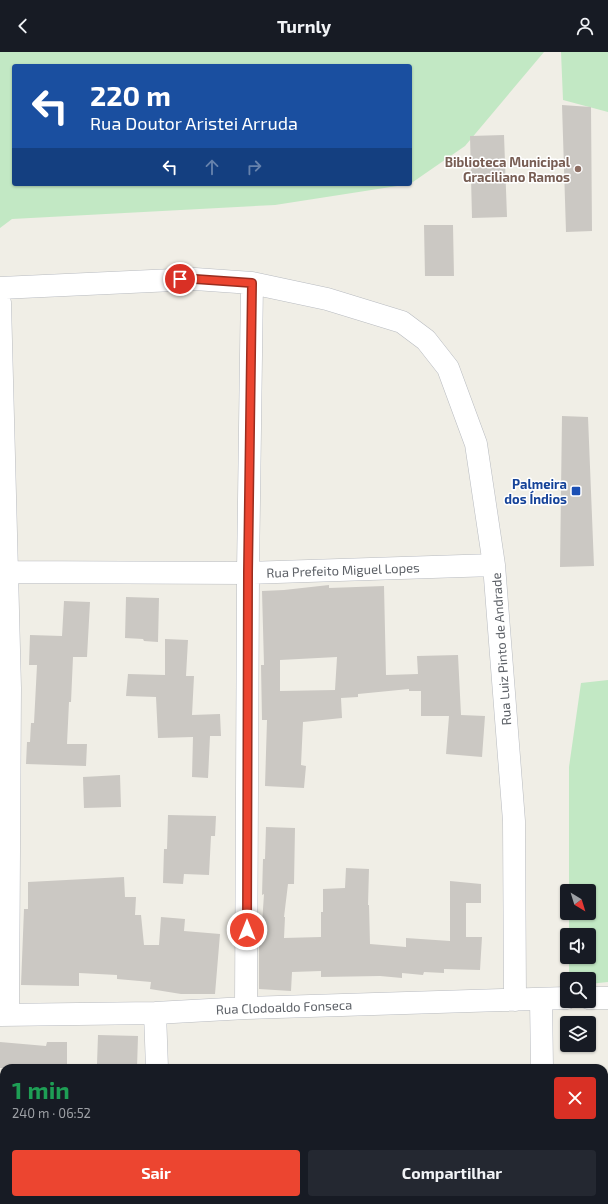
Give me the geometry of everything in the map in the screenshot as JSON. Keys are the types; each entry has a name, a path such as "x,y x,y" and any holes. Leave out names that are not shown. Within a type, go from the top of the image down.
{"street":[{"name":"Rua Luiz Pinto de Andrade","path":"0,288 195,279 252,283 327,299 402,322 426,340 448,368 476,444 494,565 514,821 515,1000"},
{"path":"246,1008 248,573 252,283"},
{"path":"0,303 4,572 10,696 4,1015"},
{"name":"Rua Prefeito Miguel Lopes","path":"4,572 248,573 494,565"},
{"name":"Rua Clodoaldo Fonseca","path":"4,1015 155,1013 246,1008 560,998"},
{"path":"596,998 608,998"},
{"path":"541,999 542,1064"},
{"path":"155,1013 157,1064"}],"green space":[{"path":"0,52 544,52 465,146 412,183 412,64 12,64 12,186 397,186 275,205 12,219 0,228"},
{"path":"561,52 608,52 608,112 563,100"},
{"path":"608,680 608,982 596,983 596,972 569,972 569,964 596,964 596,928 569,928 569,920 596,920 596,884 569,884 569,767 581,683"}],"building":[{"name":"Biblioteca Municipal Graciliano Ramos","path":"562,105 591,107 592,231 566,232"},
{"path":"504,135 507,217 472,218 470,136"},
{"path":"424,225 453,225 454,276 425,276"},
{"name":"Palmeira dos Índios","path":"562,416 588,417 594,566 560,567"},
{"path":"329,585 329,588 384,586 386,675 418,674 417,656 458,655 461,715 485,716 482,757 446,754 449,716 421,716 421,691 409,691 409,689 358,694 358,697 341,698 342,718 303,722 301,765 306,766 304,788 265,786 267,720 262,720 261,665 264,665 262,591","holes":["337,657 335,690 280,691 280,660"]},
{"path":"126,597 159,598 158,642 125,638"},
{"path":"64,601 90,602 87,657 73,657 67,744 87,744 86,766 26,764 27,742 30,742 31,723 34,723 37,665 29,665 30,635 62,636"},
{"path":"165,639 188,640 186,676 194,676 192,715 220,714 221,736 210,736 208,778 192,777 193,737 158,738 156,697 126,696 128,674 165,675"},
{"path":"120,775 121,807 84,808 83,777"},
{"path":"168,815 216,816 215,836 211,836 209,875 184,874 183,884 163,883 164,849 167,849"},
{"path":"266,827 295,828 294,884 288,884 284,917 284,938 321,937 323,889 345,888 346,868 369,869 368,905 370,944 406,947 406,938 450,941 450,881 481,884 481,903 466,903 466,937 482,937 480,970 444,969 444,973 424,972 423,975 402,973 402,978 380,976 321,977 321,971 292,972 291,991 259,989 259,939 261,939 264,894 262,895"},
{"path":"124,877 125,897 136,897 135,915 141,915 144,945 159,945 161,917 185,919 184,931 220,934 215,994 181,994 150,989 151,982 117,979 117,975 79,973 79,986 21,985 24,909 28,909 28,882"},
{"path":"98,1035 138,1036 137,1064 97,1064"},
{"path":"0,1042 46,1046 47,1042 67,1042 67,1064 0,1064"}],"place":[{"name":"Biblioteca Municipal Graciliano Ramos","path":"578,169"},
{"name":"Palmeira dos Índios","path":"576,491"}],"route":[{"path":"180,279 252,283 248,573 247,930"}]}
